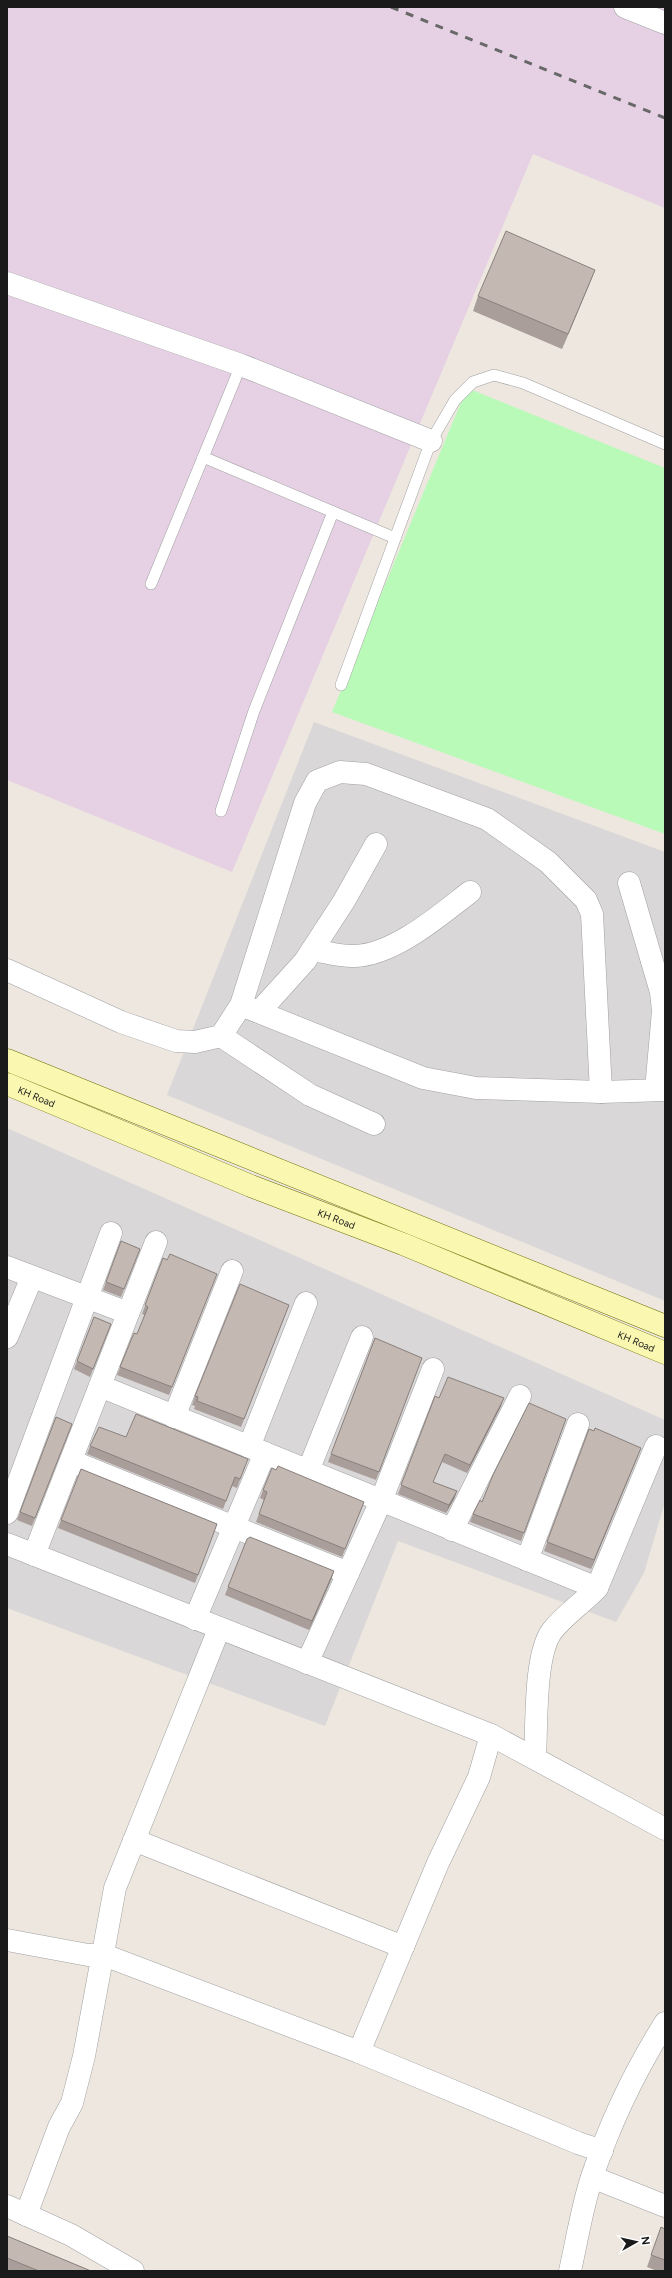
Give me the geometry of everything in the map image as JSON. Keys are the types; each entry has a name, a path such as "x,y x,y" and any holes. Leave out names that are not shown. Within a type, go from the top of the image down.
{"main road":[{"path":"7,1060 665,1326"},
{"name":"KH Road","path":"7,1084 251,1186 403,1244 665,1353"}],"street":[{"path":"625,7 665,23"},
{"path":"7,283 242,365 431,441"},
{"path":"250,1008 305,803 317,781 340,772 366,774 487,819 548,862 586,900 592,914 601,1092"},
{"path":"7,970 121,1022 176,1041 195,1042 221,1036 250,1008 305,962 344,901 376,844"},
{"path":"250,1008 423,1078 476,1088 601,1092 660,1090 663,1011 661,992 629,883"},
{"path":"312,950 355,956 386,949 432,921 470,892"},
{"path":"221,1036 310,1094 374,1124"},
{"path":"7,1513 111,1233"},
{"path":"34,1555 156,1242"},
{"path":"7,1267 128,1313"},
{"path":"174,1416 232,1271"},
{"path":"7,1337 32,1277"},
{"path":"194,1619 234,1526 257,1450 306,1303"},
{"path":"308,1471 362,1337"},
{"path":"306,1663 381,1501 433,1369"},
{"path":"100,1386 596,1588"},
{"path":"452,1530 520,1396"},
{"path":"527,1560 578,1424"},
{"path":"535,1757 540,1665 544,1647 552,1631 596,1588 656,1446"},
{"path":"71,1461 348,1573"},
{"path":"7,1544 219,1629 491,1735 535,1757 665,1829"},
{"path":"26,2215 59,2128 72,2103 84,2056 104,1955 115,1888 219,1629"},
{"path":"359,2052 438,1863 479,1777 491,1735"},
{"path":"134,1840 403,1947"},
{"path":"7,1940 88,1955 104,1955 359,2052 578,2143 602,2151"},
{"path":"570,2271 592,2177 639,2064 665,2023"},
{"path":"592,2177 665,2206"},
{"path":"7,2206 71,2236 133,2271"}],"lane":[{"path":"151,584 242,365"},
{"path":"341,685 431,441 455,400 473,382 494,375 523,382 665,444"},
{"path":"203,458 395,538"},
{"path":"221,811 254,711 333,512"}],"shaded area":[{"path":"7,7 665,7 665,208 533,154 232,872 7,780"},
{"path":"314,722 665,852 665,1301 167,1095"},
{"path":"7,1128 665,1420 665,1502 644,1573 616,1622 398,1541 325,1726 7,1608"}],"green space":[{"path":"467,388 665,468 665,834 332,712"}],"building":[{"path":"506,231 595,270 568,334 478,296"},
{"path":"121,1241 140,1249 124,1289 106,1282"},
{"path":"170,1254 217,1274 172,1387 120,1367 134,1333 137,1334 148,1307 145,1305 163,1258 167,1260"},
{"path":"240,1284 289,1305 244,1419 197,1401 198,1397 195,1396"},
{"path":"94,1317 111,1324 93,1369 77,1361"},
{"path":"375,1338 422,1358 379,1472 331,1454"},
{"path":"448,1377 504,1398 470,1465 445,1454 433,1482 457,1491 449,1505 401,1485 435,1396 439,1398"},
{"path":"529,1403 566,1419 524,1533 473,1514 480,1500 482,1502 493,1475"},
{"path":"136,1414 248,1459 240,1479 235,1477 226,1501 90,1446 99,1427 126,1437"},
{"path":"56,1417 72,1424 35,1518 20,1512"},
{"path":"595,1428 641,1448 594,1560 547,1542 589,1429 594,1431"},
{"path":"278,1466 364,1502 345,1549 259,1514 267,1492 263,1490 272,1468 276,1470"},
{"path":"81,1469 217,1524 198,1575 61,1520"},
{"path":"250,1537 334,1571 312,1621 228,1587 247,1539"},
{"path":"661,2227 665,2229 665,2260 651,2255"},
{"path":"7,2236 91,2271 39,2271 7,2258"}],"railway":[{"path":"391,7 665,118"}]}
